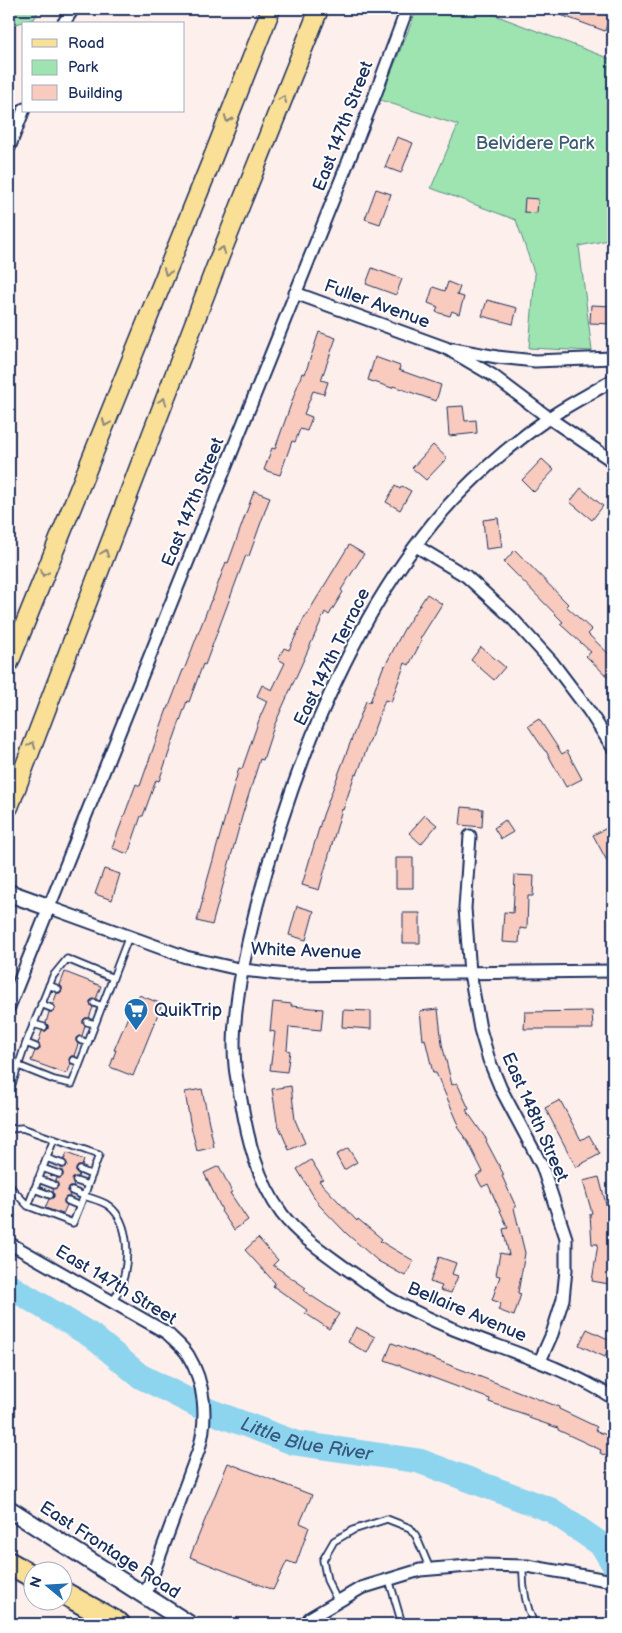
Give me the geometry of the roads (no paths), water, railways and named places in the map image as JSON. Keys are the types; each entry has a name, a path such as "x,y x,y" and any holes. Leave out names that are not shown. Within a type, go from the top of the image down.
{"highway":[{"path":"9,1562 22,1570"},
{"path":"72,1598 119,1624"}],"main road":[{"path":"9,663 272,9"},
{"path":"9,807 216,266 319,9"}],"street":[{"path":"64,22 73,9"},
{"name":"East 147th Street","path":"9,1007 296,294 407,9"},
{"path":"9,148 23,112"},
{"name":"Fuller Avenue","path":"296,294 446,348 496,357 535,361 613,358"},
{"name":"Fuller Avenue","path":"446,348 492,375 549,418 608,458 613,464"},
{"path":"549,418 613,380"},
{"name":"East 147th Terrace","path":"243,970 249,937 274,842 315,727 335,683 386,588 442,512 467,486 515,443 549,418"},
{"path":"416,546 466,576 511,617 552,662 590,711 613,748"},
{"name":"East 148th Street","path":"470,836 465,908 470,973 480,1029 489,1060 501,1089 542,1166 566,1238 566,1270 563,1299 552,1334 540,1361"},
{"name":"White Avenue","path":"9,893 186,957 243,970 287,975 613,971"},
{"name":"Bellaire Avenue","path":"243,970 238,995 234,1065 247,1134 260,1177 283,1215 314,1246 391,1298 448,1327 540,1361 613,1398"},
{"name":"East 147th Street","path":"9,1243 167,1333 188,1354 200,1382 203,1400 204,1432 145,1596"},
{"name":"East Frontage Road","path":"9,1508 189,1624"},
{"path":"305,1624 310,1618 361,1588 420,1570 481,1565 523,1566 613,1581"}],"lane":[{"path":"9,1062 54,1080 72,1084 129,936"},
{"path":"9,1093 49,985 53,976 67,959 113,978"},
{"path":"49,985 58,989"},
{"path":"94,1003 102,1006"},
{"path":"41,1004 51,1008"},
{"path":"87,1022 95,1024"},
{"path":"34,1024 44,1027"},
{"path":"80,1040 88,1043"},
{"path":"26,1043 36,1047"},
{"path":"73,1060 80,1063"},
{"path":"9,1129 22,1128 100,1155 73,1223 28,1206 12,1190 9,1184"},
{"path":"28,1206 54,1139"},
{"path":"46,1158 63,1164"},
{"path":"42,1168 59,1174"},
{"path":"80,1170 92,1175"},
{"path":"38,1179 54,1185"},
{"path":"76,1181 88,1185"},
{"path":"34,1189 50,1195"},
{"path":"72,1191 107,1205 119,1219 126,1238 126,1261 124,1278 113,1302"},
{"path":"68,1202 80,1206"},
{"path":"338,1602 327,1580 324,1560 334,1541 353,1530 387,1519 410,1528 416,1536 430,1569"},
{"path":"523,1566 522,1581 529,1613 534,1624"},
{"path":"389,1580 402,1624"}],"waterway":[{"name":"Little Blue River","path":"9,1286 92,1336 140,1376 207,1410 295,1443 419,1461 551,1510 602,1545 613,1563"}],"place":[{"name":"QuikTrip","path":"136,1031"}],"park label":[{"name":"Belvidere Park","path":"535,143"}]}
